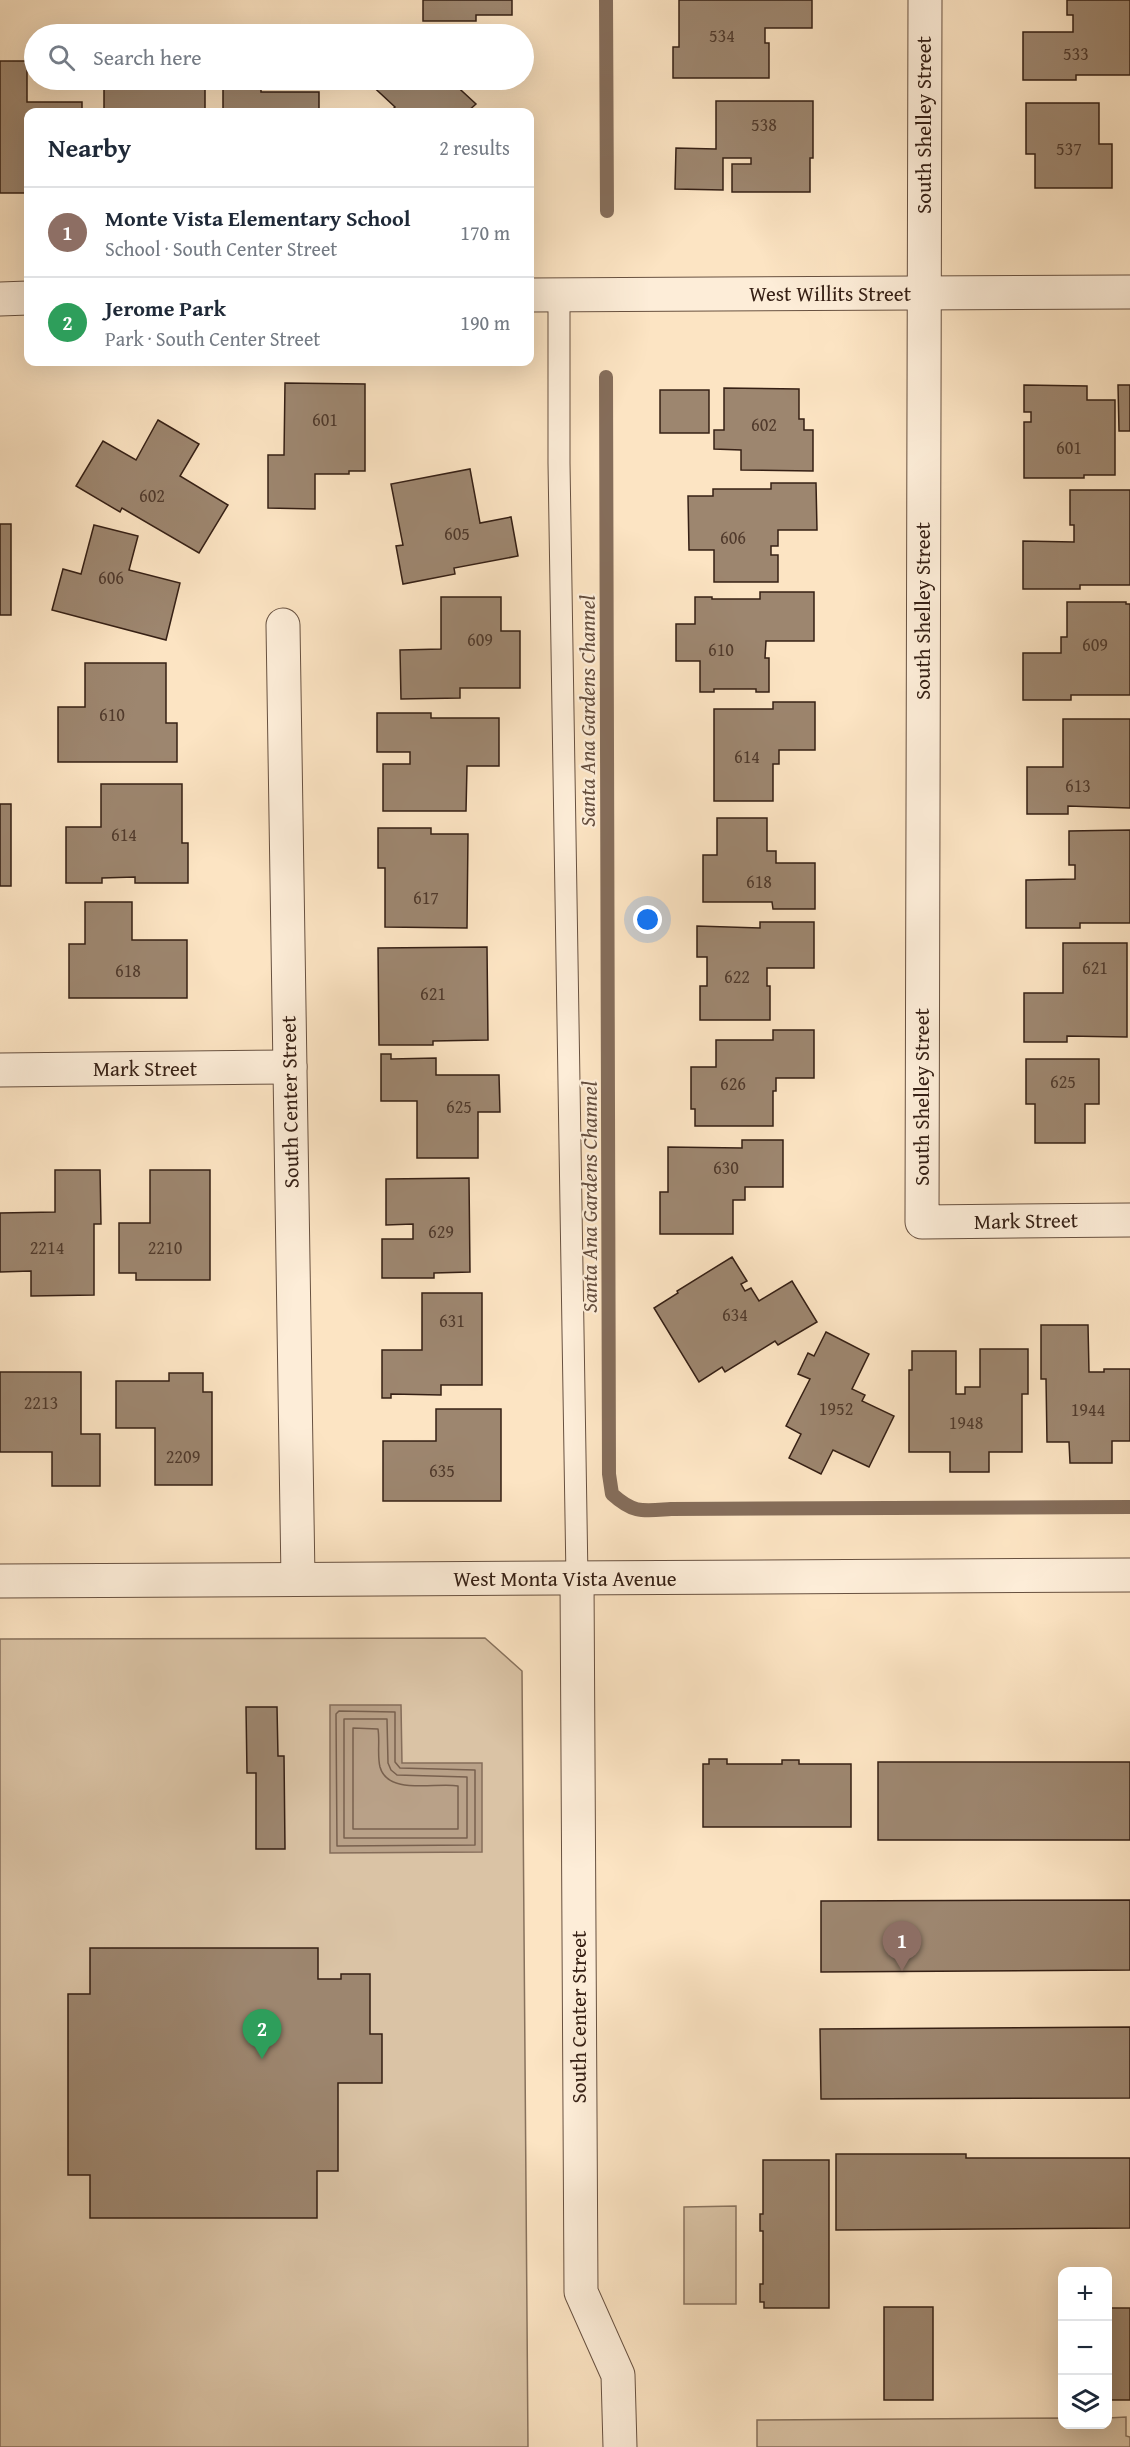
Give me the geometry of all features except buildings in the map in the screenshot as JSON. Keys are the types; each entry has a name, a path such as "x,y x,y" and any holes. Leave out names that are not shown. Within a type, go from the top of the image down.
{"street":[{"name":"South Shelley Street","path":"922,1222 925,0"},
{"name":"West Willits Street","path":"544,295 1130,292"},
{"path":"0,298 24,298"},
{"name":"South Center Street","path":"283,625 298,1579"},
{"name":"Mark Street","path":"0,1070 290,1067"},
{"name":"Mark Street","path":"922,1222 1130,1220"},
{"name":"West Monta Vista Avenue","path":"0,1581 1130,1575"},
{"name":"South Center Street","path":"577,1579 581,2292 618,2375 620,2447"}],"lane":[{"path":"544,295 559,487 577,1579"}],"shaded area":[{"path":"485,1638 522,1671 528,2447 0,2447 0,1639"},
{"path":"736,2206 736,2304 684,2304 684,2207"},
{"path":"1126,2417 1126,2436 1130,2437 1130,2447 757,2447 757,2420 1058,2418 1058,2429 1112,2429 1112,2418"}],"water":[{"path":"330,1705 401,1705 402,1763 482,1763 482,1852 330,1853"}],"waterway":[{"name":"Santa Ana Gardens Channel","path":"606,0 607,211"},
{"name":"Santa Ana Gardens Channel","path":"606,377 609,1474 612,1494 627,1505 639,1510 1130,1507"}],"place":[{"name":"Monte Vista Elementary School","path":"902,1971"},
{"name":"Jerome Park","path":"262,2059"}]}
